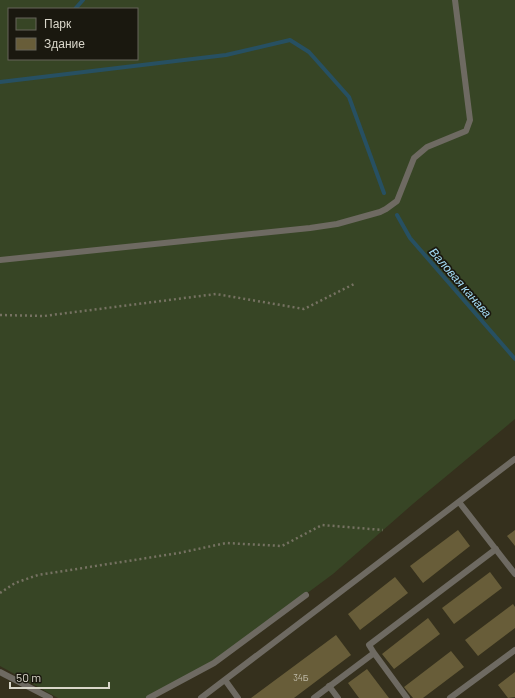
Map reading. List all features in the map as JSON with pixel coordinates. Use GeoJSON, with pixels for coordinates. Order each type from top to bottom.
{"type":"FeatureCollection","features":[{"type":"Feature","properties":{"kind":"lane"},"geometry":{"type":"LineString","coordinates":[[0,260],[310,228],[337,224],[380,212],[396,201],[414,158],[427,148],[466,131],[470,120],[455,0]]}},
{"type":"Feature","properties":{"kind":"lane"},"geometry":{"type":"LineString","coordinates":[[201,698],[515,460]]}},
{"type":"Feature","properties":{"kind":"lane"},"geometry":{"type":"LineString","coordinates":[[459,502],[515,574]]}},
{"type":"Feature","properties":{"kind":"lane"},"geometry":{"type":"LineString","coordinates":[[407,698],[368,645],[496,549]]}},
{"type":"Feature","properties":{"kind":"lane"},"geometry":{"type":"LineString","coordinates":[[149,698],[214,663],[306,595]]}},
{"type":"Feature","properties":{"kind":"lane"},"geometry":{"type":"LineString","coordinates":[[450,698],[515,650]]}},
{"type":"Feature","properties":{"kind":"lane"},"geometry":{"type":"LineString","coordinates":[[314,698],[374,653]]}},
{"type":"Feature","properties":{"kind":"lane"},"geometry":{"type":"LineString","coordinates":[[0,672],[50,698]]}},
{"type":"Feature","properties":{"kind":"lane"},"geometry":{"type":"LineString","coordinates":[[225,680],[238,698]]}},
{"type":"Feature","properties":{"kind":"lane"},"geometry":{"type":"LineString","coordinates":[[329,686],[338,698]]}},
{"type":"Feature","properties":{"kind":"path"},"geometry":{"type":"LineString","coordinates":[[0,315],[44,316],[216,294],[304,309],[356,283]]}},
{"type":"Feature","properties":{"kind":"path"},"geometry":{"type":"LineString","coordinates":[[0,593],[15,583],[38,575],[179,554],[226,543],[282,546],[322,525],[383,530]]}},
{"type":"Feature","properties":{"kind":"green space"},"geometry":{"type":"Polygon","coordinates":[[[0,0],[515,0],[515,419],[414,503],[333,574],[209,666],[146,698],[58,698],[0,666],[0,0]]]}},
{"type":"Feature","properties":{"kind":"building"},"geometry":{"type":"Polygon","coordinates":[[[458,530],[470,546],[423,583],[410,566],[458,530]]]}},
{"type":"Feature","properties":{"kind":"building"},"geometry":{"type":"Polygon","coordinates":[[[515,530],[515,546],[507,536],[515,530]]]}},
{"type":"Feature","properties":{"kind":"building"},"geometry":{"type":"Polygon","coordinates":[[[490,572],[502,588],[454,624],[442,608],[490,572]]]}},
{"type":"Feature","properties":{"kind":"building"},"geometry":{"type":"Polygon","coordinates":[[[395,577],[408,593],[360,630],[348,614],[395,577]]]}},
{"type":"Feature","properties":{"kind":"building"},"geometry":{"type":"Polygon","coordinates":[[[513,604],[515,607],[515,628],[478,656],[465,640],[513,604]]]}},
{"type":"Feature","properties":{"kind":"building"},"geometry":{"type":"Polygon","coordinates":[[[428,618],[440,634],[394,669],[382,654],[428,618]]]}},
{"type":"Feature","properties":{"kind":"building"},"geometry":{"type":"Polygon","coordinates":[[[336,635],[351,655],[294,698],[251,698],[336,635]]]}},
{"type":"Feature","properties":{"kind":"building"},"geometry":{"type":"Polygon","coordinates":[[[451,651],[464,667],[423,698],[413,698],[404,687],[451,651]]]}},
{"type":"Feature","properties":{"kind":"building"},"geometry":{"type":"Polygon","coordinates":[[[367,669],[389,698],[359,698],[348,683],[367,669]]]}},
{"type":"Feature","properties":{"kind":"building"},"geometry":{"type":"Polygon","coordinates":[[[515,672],[515,697],[508,698],[498,685],[515,672]]]}},
{"type":"Feature","properties":{"kind":"waterway"},"geometry":{"type":"LineString","coordinates":[[76,8],[83,0]]}},
{"type":"Feature","properties":{"kind":"waterway"},"geometry":{"type":"LineString","coordinates":[[0,82],[226,55],[290,40],[309,52],[349,97],[384,193]]}},
{"type":"Feature","properties":{"kind":"waterway","name":"Валовая канава"},"geometry":{"type":"LineString","coordinates":[[397,215],[410,238],[515,359]]}}]}
